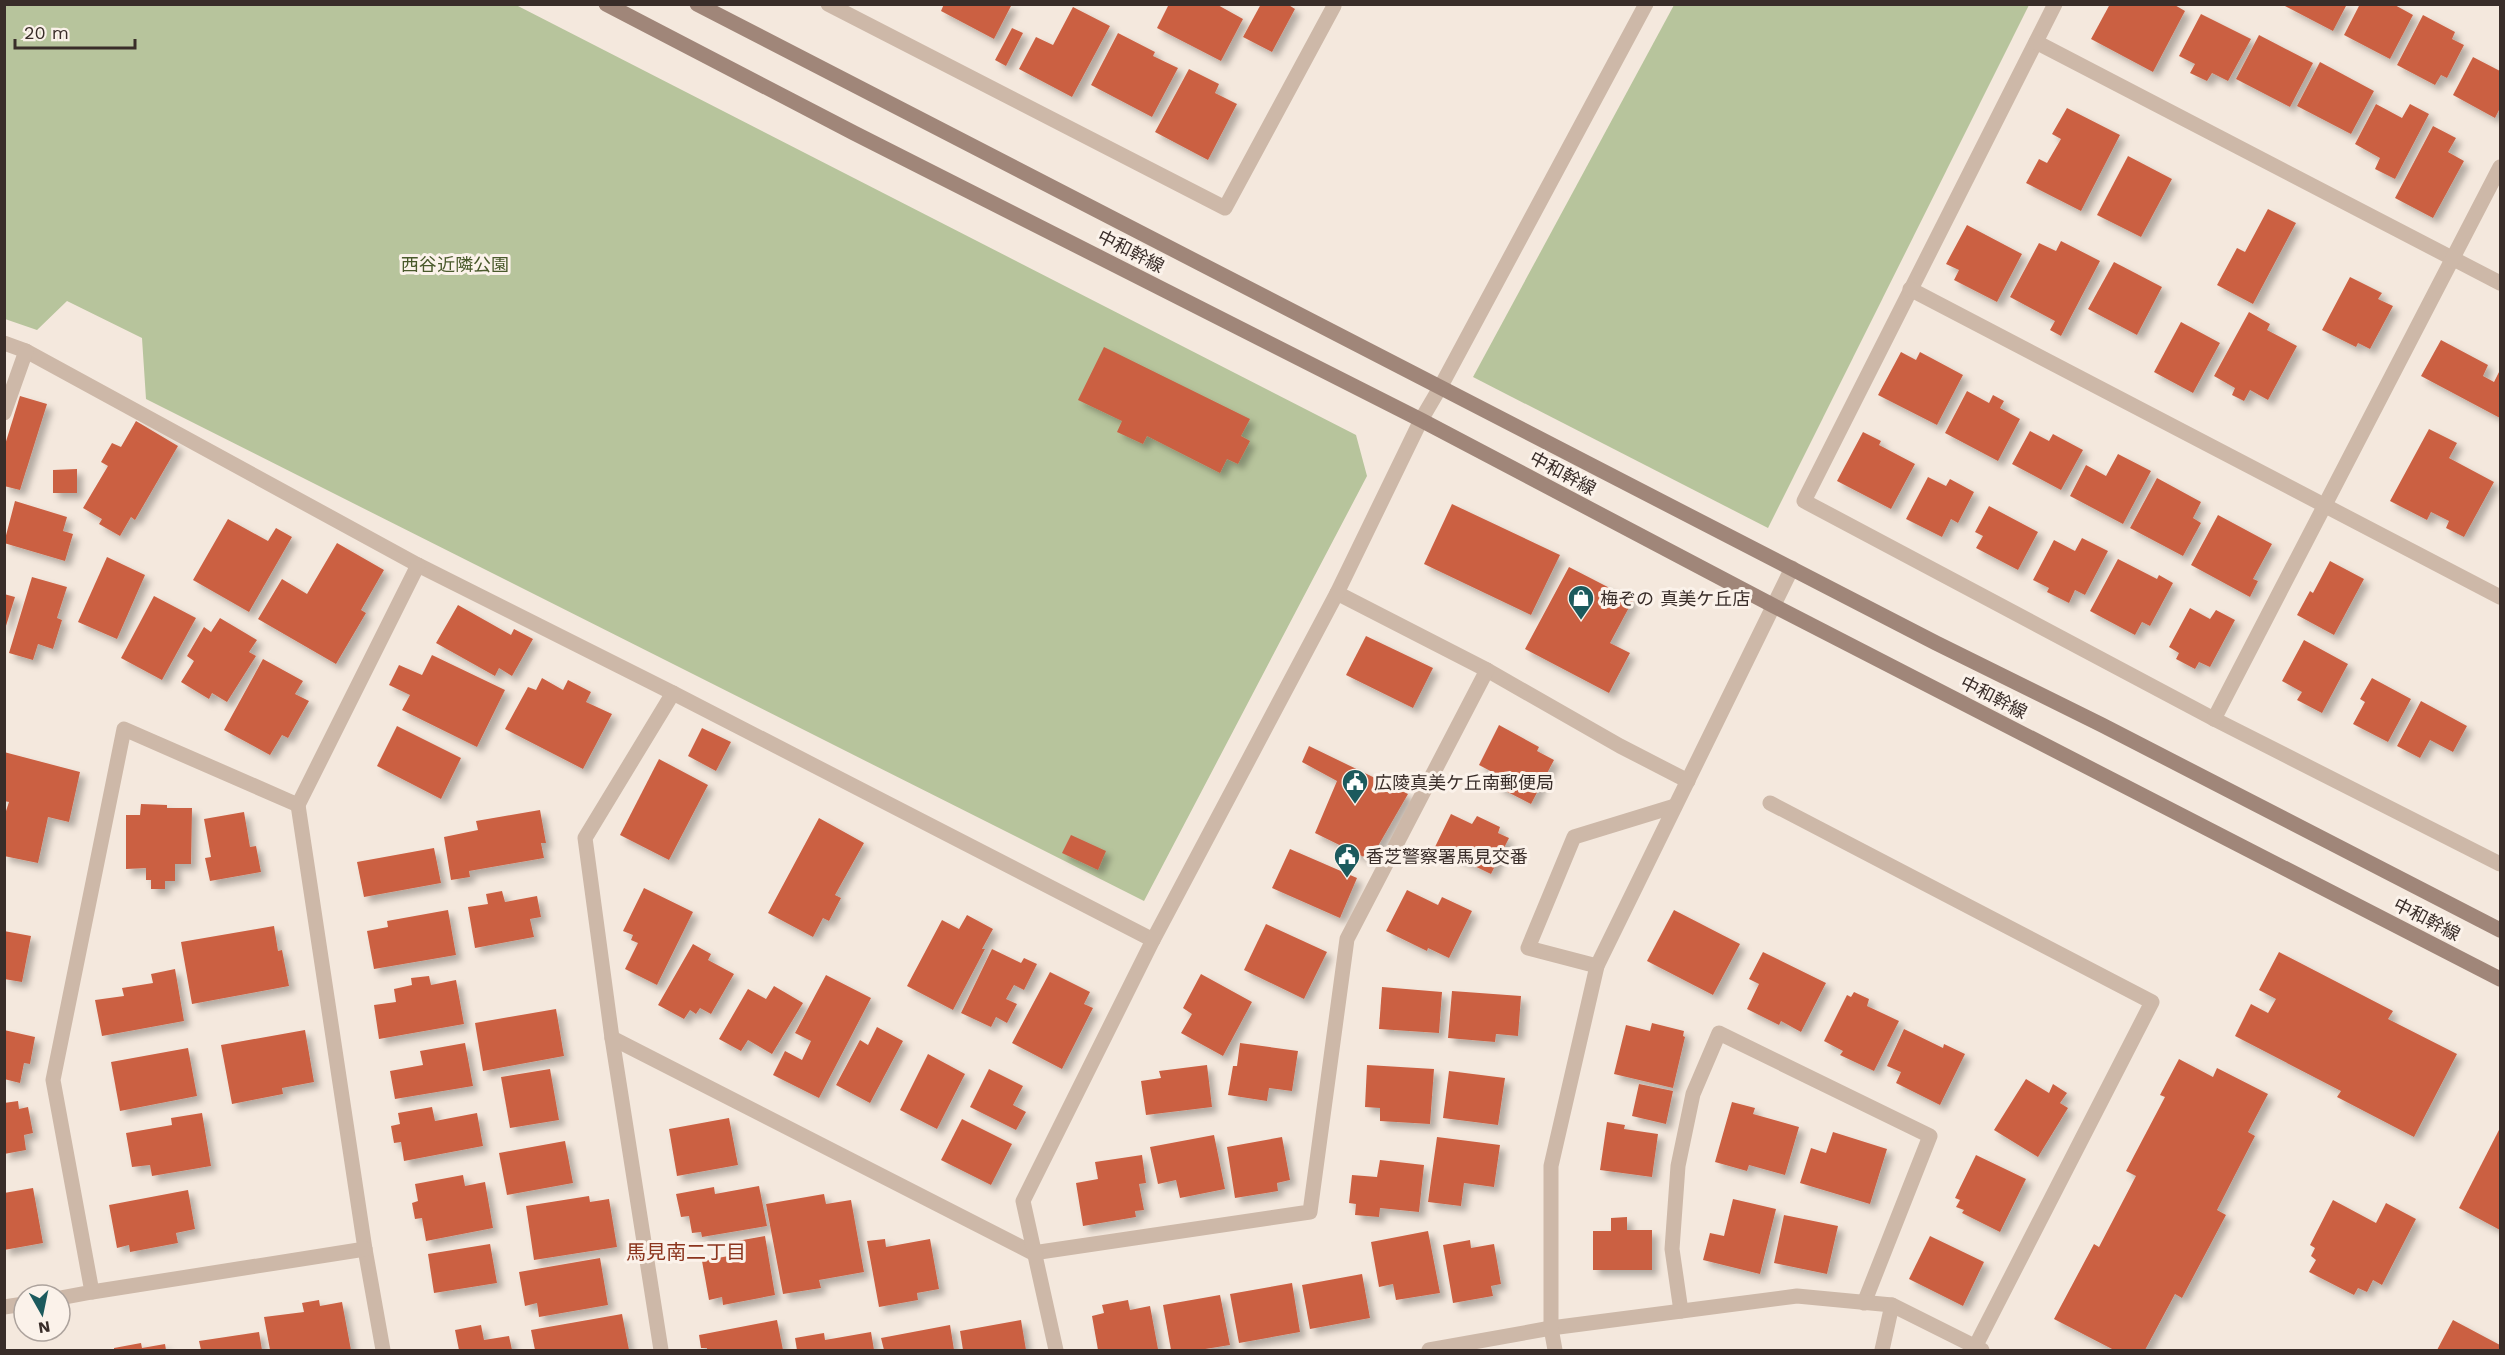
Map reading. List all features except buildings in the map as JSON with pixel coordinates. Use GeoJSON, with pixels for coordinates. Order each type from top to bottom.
{"type":"FeatureCollection","features":[{"type":"Feature","properties":{"kind":"main road","name":"中和幹線"},"geometry":{"type":"LineString","coordinates":[[606,4],[875,144],[1421,420],[1774,606],[2500,979]]}},
{"type":"Feature","properties":{"kind":"main road","name":"中和幹線"},"geometry":{"type":"LineString","coordinates":[[697,4],[2500,930]]}},
{"type":"Feature","properties":{"kind":"street"},"geometry":{"type":"LineString","coordinates":[[828,4],[1226,208],[1333,5]]}},
{"type":"Feature","properties":{"kind":"street"},"geometry":{"type":"LineString","coordinates":[[1056,1350],[1023,1201],[1153,940],[1337,594],[1421,420],[1442,386],[1646,4]]}},
{"type":"Feature","properties":{"kind":"street"},"geometry":{"type":"LineString","coordinates":[[2055,4],[1804,501],[2214,719],[2500,864]]}},
{"type":"Feature","properties":{"kind":"street"},"geometry":{"type":"LineString","coordinates":[[2036,42],[2500,283]]}},
{"type":"Feature","properties":{"kind":"street"},"geometry":{"type":"LineString","coordinates":[[2214,719],[2500,167]]}},
{"type":"Feature","properties":{"kind":"street"},"geometry":{"type":"LineString","coordinates":[[1910,289],[2500,597]]}},
{"type":"Feature","properties":{"kind":"street"},"geometry":{"type":"LineString","coordinates":[[4,343],[26,351],[418,565],[673,693],[1153,940]]}},
{"type":"Feature","properties":{"kind":"street"},"geometry":{"type":"LineString","coordinates":[[4,413],[26,351]]}},
{"type":"Feature","properties":{"kind":"street"},"geometry":{"type":"LineString","coordinates":[[383,1350],[365,1249],[298,805],[418,565]]}},
{"type":"Feature","properties":{"kind":"street"},"geometry":{"type":"LineString","coordinates":[[1555,1350],[1551,1328],[1551,1166],[1597,966],[1792,568]]}},
{"type":"Feature","properties":{"kind":"street"},"geometry":{"type":"LineString","coordinates":[[1337,594],[1487,670],[1620,746],[1688,781]]}},
{"type":"Feature","properties":{"kind":"street"},"geometry":{"type":"LineString","coordinates":[[612,1038],[1034,1253],[1310,1212],[1347,939],[1487,670]]}},
{"type":"Feature","properties":{"kind":"street"},"geometry":{"type":"LineString","coordinates":[[661,1350],[612,1038],[585,838],[673,693]]}},
{"type":"Feature","properties":{"kind":"street"},"geometry":{"type":"LineString","coordinates":[[92,1292],[53,1080],[124,729],[298,805]]}},
{"type":"Feature","properties":{"kind":"street"},"geometry":{"type":"LineString","coordinates":[[1429,1350],[1551,1328],[1797,1296],[1892,1305],[1978,1349],[2152,1002],[1770,803]]}},
{"type":"Feature","properties":{"kind":"street"},"geometry":{"type":"LineString","coordinates":[[1597,966],[1528,948],[1574,837],[1675,806]]}},
{"type":"Feature","properties":{"kind":"street"},"geometry":{"type":"LineString","coordinates":[[1681,1311],[1672,1249],[1678,1166],[1693,1094],[1719,1033],[1930,1136],[1864,1303]]}},
{"type":"Feature","properties":{"kind":"street"},"geometry":{"type":"LineString","coordinates":[[72,1296],[365,1249]]}},
{"type":"Feature","properties":{"kind":"street"},"geometry":{"type":"LineString","coordinates":[[1882,1350],[1892,1305]]}},
{"type":"Feature","properties":{"kind":"green space","name":"西谷近隣公園"},"geometry":{"type":"Polygon","coordinates":[[[5,5],[516,5],[1356,435],[1367,476],[1144,901],[146,399],[142,338],[67,301],[37,330],[5,319],[5,5]]]}},
{"type":"Feature","properties":{"kind":"green space"},"geometry":{"type":"Polygon","coordinates":[[[1674,5],[2029,5],[1768,528],[1473,377],[1674,5]]]}},
{"type":"Feature","properties":{"kind":"place","name":"梅ぞの 真美ケ丘店"},"geometry":{"type":"Point","coordinates":[1581,621]}},
{"type":"Feature","properties":{"kind":"place","name":"広陵真美ケ丘南郵便局"},"geometry":{"type":"Point","coordinates":[1355,805]}},
{"type":"Feature","properties":{"kind":"place","name":"香芝警察署馬見交番"},"geometry":{"type":"Point","coordinates":[1347,879]}},
{"type":"Feature","properties":{"kind":"district","name":"馬見南二丁目"},"geometry":{"type":"Point","coordinates":[686,1252]}}]}
